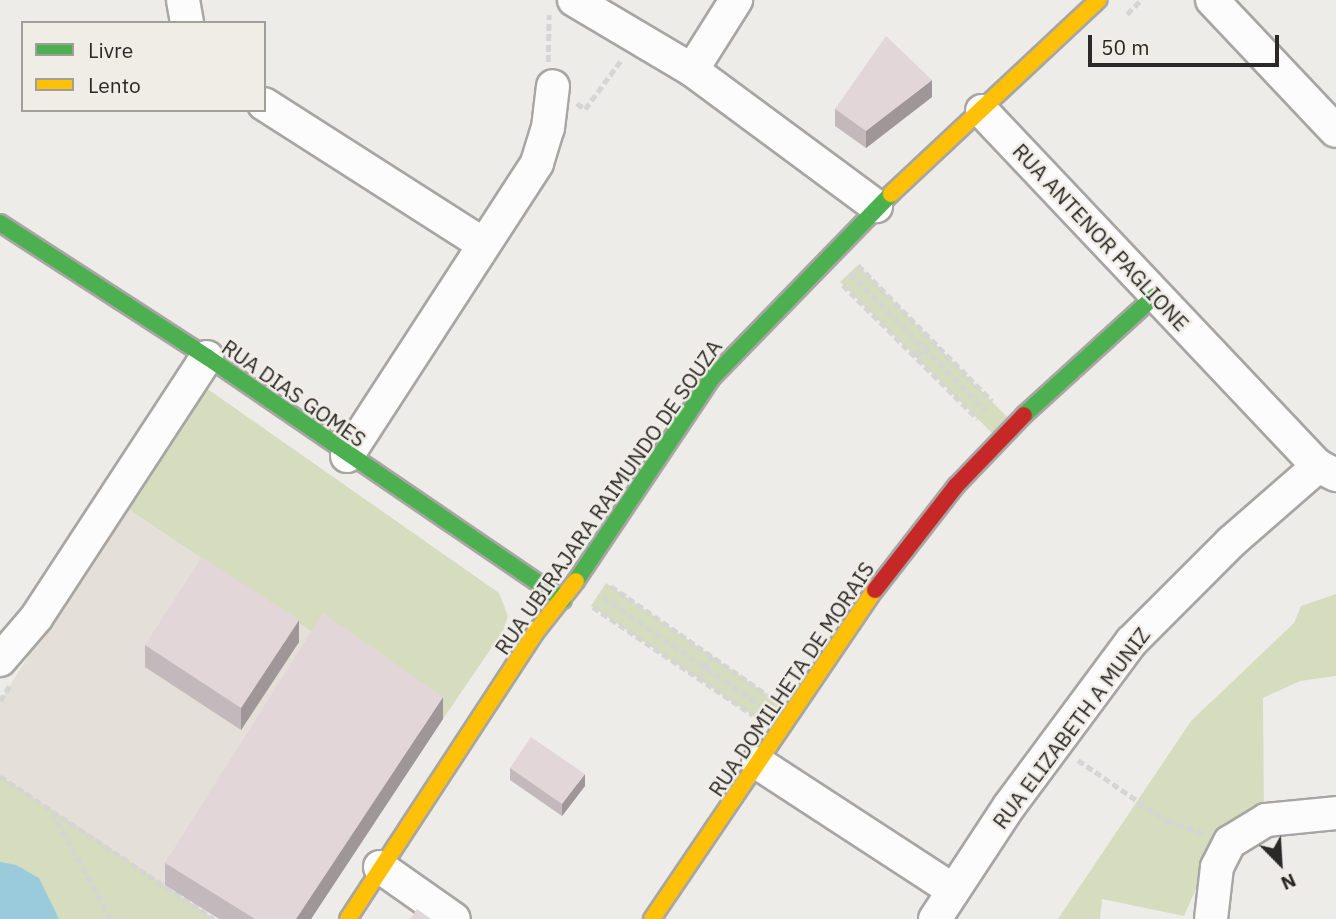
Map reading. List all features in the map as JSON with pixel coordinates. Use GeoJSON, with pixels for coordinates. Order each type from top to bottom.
{"type":"FeatureCollection","features":[{"type":"Feature","properties":{"kind":"street"},"geometry":{"type":"LineString","coordinates":[[183,0],[187,21]]}},
{"type":"Feature","properties":{"kind":"street"},"geometry":{"type":"LineString","coordinates":[[573,0],[691,70],[876,206]]}},
{"type":"Feature","properties":{"kind":"street"},"geometry":{"type":"LineString","coordinates":[[691,70],[736,0]]}},
{"type":"Feature","properties":{"kind":"street"},"geometry":{"type":"LineString","coordinates":[[982,111],[1098,0]]}},
{"type":"Feature","properties":{"kind":"street"},"geometry":{"type":"LineString","coordinates":[[1212,0],[1336,131]]}},
{"type":"Feature","properties":{"kind":"street"},"geometry":{"type":"LineString","coordinates":[[347,456],[537,163],[548,128],[553,86]]}},
{"type":"Feature","properties":{"kind":"street"},"geometry":{"type":"LineString","coordinates":[[266,105],[483,244]]}},
{"type":"Feature","properties":{"kind":"street","name":"RUA UBIRAJARA RAIMUNDO DE SOUZA"},"geometry":{"type":"LineString","coordinates":[[348,919],[380,867],[711,379],[876,206],[982,111]]}},
{"type":"Feature","properties":{"kind":"street","name":"RUA ANTENOR PAGLIONE"},"geometry":{"type":"LineString","coordinates":[[982,111],[1155,296],[1327,471]]}},
{"type":"Feature","properties":{"kind":"street","name":"RUA DIAS GOMES"},"geometry":{"type":"LineString","coordinates":[[4,235],[207,358],[347,456],[562,600]]}},
{"type":"Feature","properties":{"kind":"street","name":"RUA DOMILHETA DE MORAIS"},"geometry":{"type":"LineString","coordinates":[[652,919],[855,617],[956,485],[1007,432],[1155,296]]}},
{"type":"Feature","properties":{"kind":"street"},"geometry":{"type":"LineString","coordinates":[[0,660],[36,618],[207,358]]}},
{"type":"Feature","properties":{"kind":"street","name":"RUA ELIZABETH A MUNIZ"},"geometry":{"type":"LineString","coordinates":[[935,919],[1055,744],[1132,641],[1231,542],[1327,471]]}},
{"type":"Feature","properties":{"kind":"street"},"geometry":{"type":"LineString","coordinates":[[758,763],[953,890]]}},
{"type":"Feature","properties":{"kind":"street"},"geometry":{"type":"LineString","coordinates":[[1211,919],[1217,867],[1230,842],[1266,820],[1336,813]]}},
{"type":"Feature","properties":{"kind":"street"},"geometry":{"type":"LineString","coordinates":[[380,867],[454,919]]}},
{"type":"Feature","properties":{"kind":"path"},"geometry":{"type":"LineString","coordinates":[[551,0],[546,52],[553,86],[585,109],[637,38]]}},
{"type":"Feature","properties":{"kind":"path"},"geometry":{"type":"LineString","coordinates":[[858,265],[932,341],[1007,432]]}},
{"type":"Feature","properties":{"kind":"path"},"geometry":{"type":"LineString","coordinates":[[850,273],[1007,432]]}},
{"type":"Feature","properties":{"kind":"path"},"geometry":{"type":"LineString","coordinates":[[840,282],[915,356],[1007,432]]}},
{"type":"Feature","properties":{"kind":"path"},"geometry":{"type":"LineString","coordinates":[[915,356],[932,341]]}},
{"type":"Feature","properties":{"kind":"path"},"geometry":{"type":"LineString","coordinates":[[606,583],[712,657],[784,721]]}},
{"type":"Feature","properties":{"kind":"path"},"geometry":{"type":"LineString","coordinates":[[599,594],[784,721]]}},
{"type":"Feature","properties":{"kind":"path"},"geometry":{"type":"LineString","coordinates":[[591,606],[698,678],[784,721]]}},
{"type":"Feature","properties":{"kind":"path"},"geometry":{"type":"LineString","coordinates":[[698,678],[712,657]]}},
{"type":"Feature","properties":{"kind":"path"},"geometry":{"type":"LineString","coordinates":[[1055,744],[1167,821],[1230,842]]}},
{"type":"Feature","properties":{"kind":"path"},"geometry":{"type":"LineString","coordinates":[[0,776],[214,919]]}},
{"type":"Feature","properties":{"kind":"path"},"geometry":{"type":"LineString","coordinates":[[51,809],[111,919]]}},
{"type":"Feature","properties":{"kind":"shaded area"},"geometry":{"type":"Polygon","coordinates":[[[124,506],[323,635],[165,885],[0,776],[0,701],[124,506]]]}},
{"type":"Feature","properties":{"kind":"green space"},"geometry":{"type":"Polygon","coordinates":[[[858,265],[1014,424],[999,440],[840,282],[858,265]]]}},
{"type":"Feature","properties":{"kind":"green space"},"geometry":{"type":"Polygon","coordinates":[[[209,390],[499,593],[508,616],[503,631],[443,719],[124,506],[200,392],[209,390]]]}},
{"type":"Feature","properties":{"kind":"green space"},"geometry":{"type":"Polygon","coordinates":[[[606,583],[791,711],[777,732],[591,606],[606,583]]]}},
{"type":"Feature","properties":{"kind":"green space"},"geometry":{"type":"Polygon","coordinates":[[[1336,594],[1336,676],[1300,681],[1263,698],[1264,814],[1210,857],[1184,916],[1102,899],[1100,919],[1058,919],[1191,721],[1294,623],[1301,606],[1336,594]]]}},
{"type":"Feature","properties":{"kind":"green space"},"geometry":{"type":"Polygon","coordinates":[[[0,776],[86,832],[215,919],[0,919],[0,776]]]}},
{"type":"Feature","properties":{"kind":"water"},"geometry":{"type":"Polygon","coordinates":[[[0,862],[16,865],[39,878],[59,919],[0,919],[0,862]]]}},
{"type":"Feature","properties":{"kind":"building"},"geometry":{"type":"Polygon","coordinates":[[[886,36],[932,80],[866,131],[835,109],[886,36]]]}},
{"type":"Feature","properties":{"kind":"building"},"geometry":{"type":"Polygon","coordinates":[[[202,557],[299,620],[241,708],[145,645],[202,557]]]}},
{"type":"Feature","properties":{"kind":"building"},"geometry":{"type":"Polygon","coordinates":[[[323,613],[443,697],[296,919],[255,919],[165,863],[323,613]]]}},
{"type":"Feature","properties":{"kind":"building"},"geometry":{"type":"Polygon","coordinates":[[[531,737],[585,774],[562,804],[510,768],[531,737]]]}},
{"type":"Feature","properties":{"kind":"building"},"geometry":{"type":"Polygon","coordinates":[[[417,909],[431,919],[410,919],[417,909]]]}},
{"type":"Feature","properties":{"kind":"traffic: fast"},"geometry":{"type":"LineString","coordinates":[[576,581],[711,379],[891,194]]}},
{"type":"Feature","properties":{"kind":"traffic: fast"},"geometry":{"type":"LineString","coordinates":[[0,223],[207,357],[563,600]]}},
{"type":"Feature","properties":{"kind":"traffic: fast"},"geometry":{"type":"LineString","coordinates":[[1024,415],[1155,296]]}},
{"type":"Feature","properties":{"kind":"traffic: slow"},"geometry":{"type":"LineString","coordinates":[[891,194],[1098,0]]}},
{"type":"Feature","properties":{"kind":"traffic: slow"},"geometry":{"type":"LineString","coordinates":[[348,919],[535,633],[576,581]]}},
{"type":"Feature","properties":{"kind":"traffic: slow"},"geometry":{"type":"LineString","coordinates":[[652,919],[875,590]]}},
{"type":"Feature","properties":{"kind":"traffic: jam"},"geometry":{"type":"LineString","coordinates":[[875,590],[956,486],[1024,415]]}}]}
